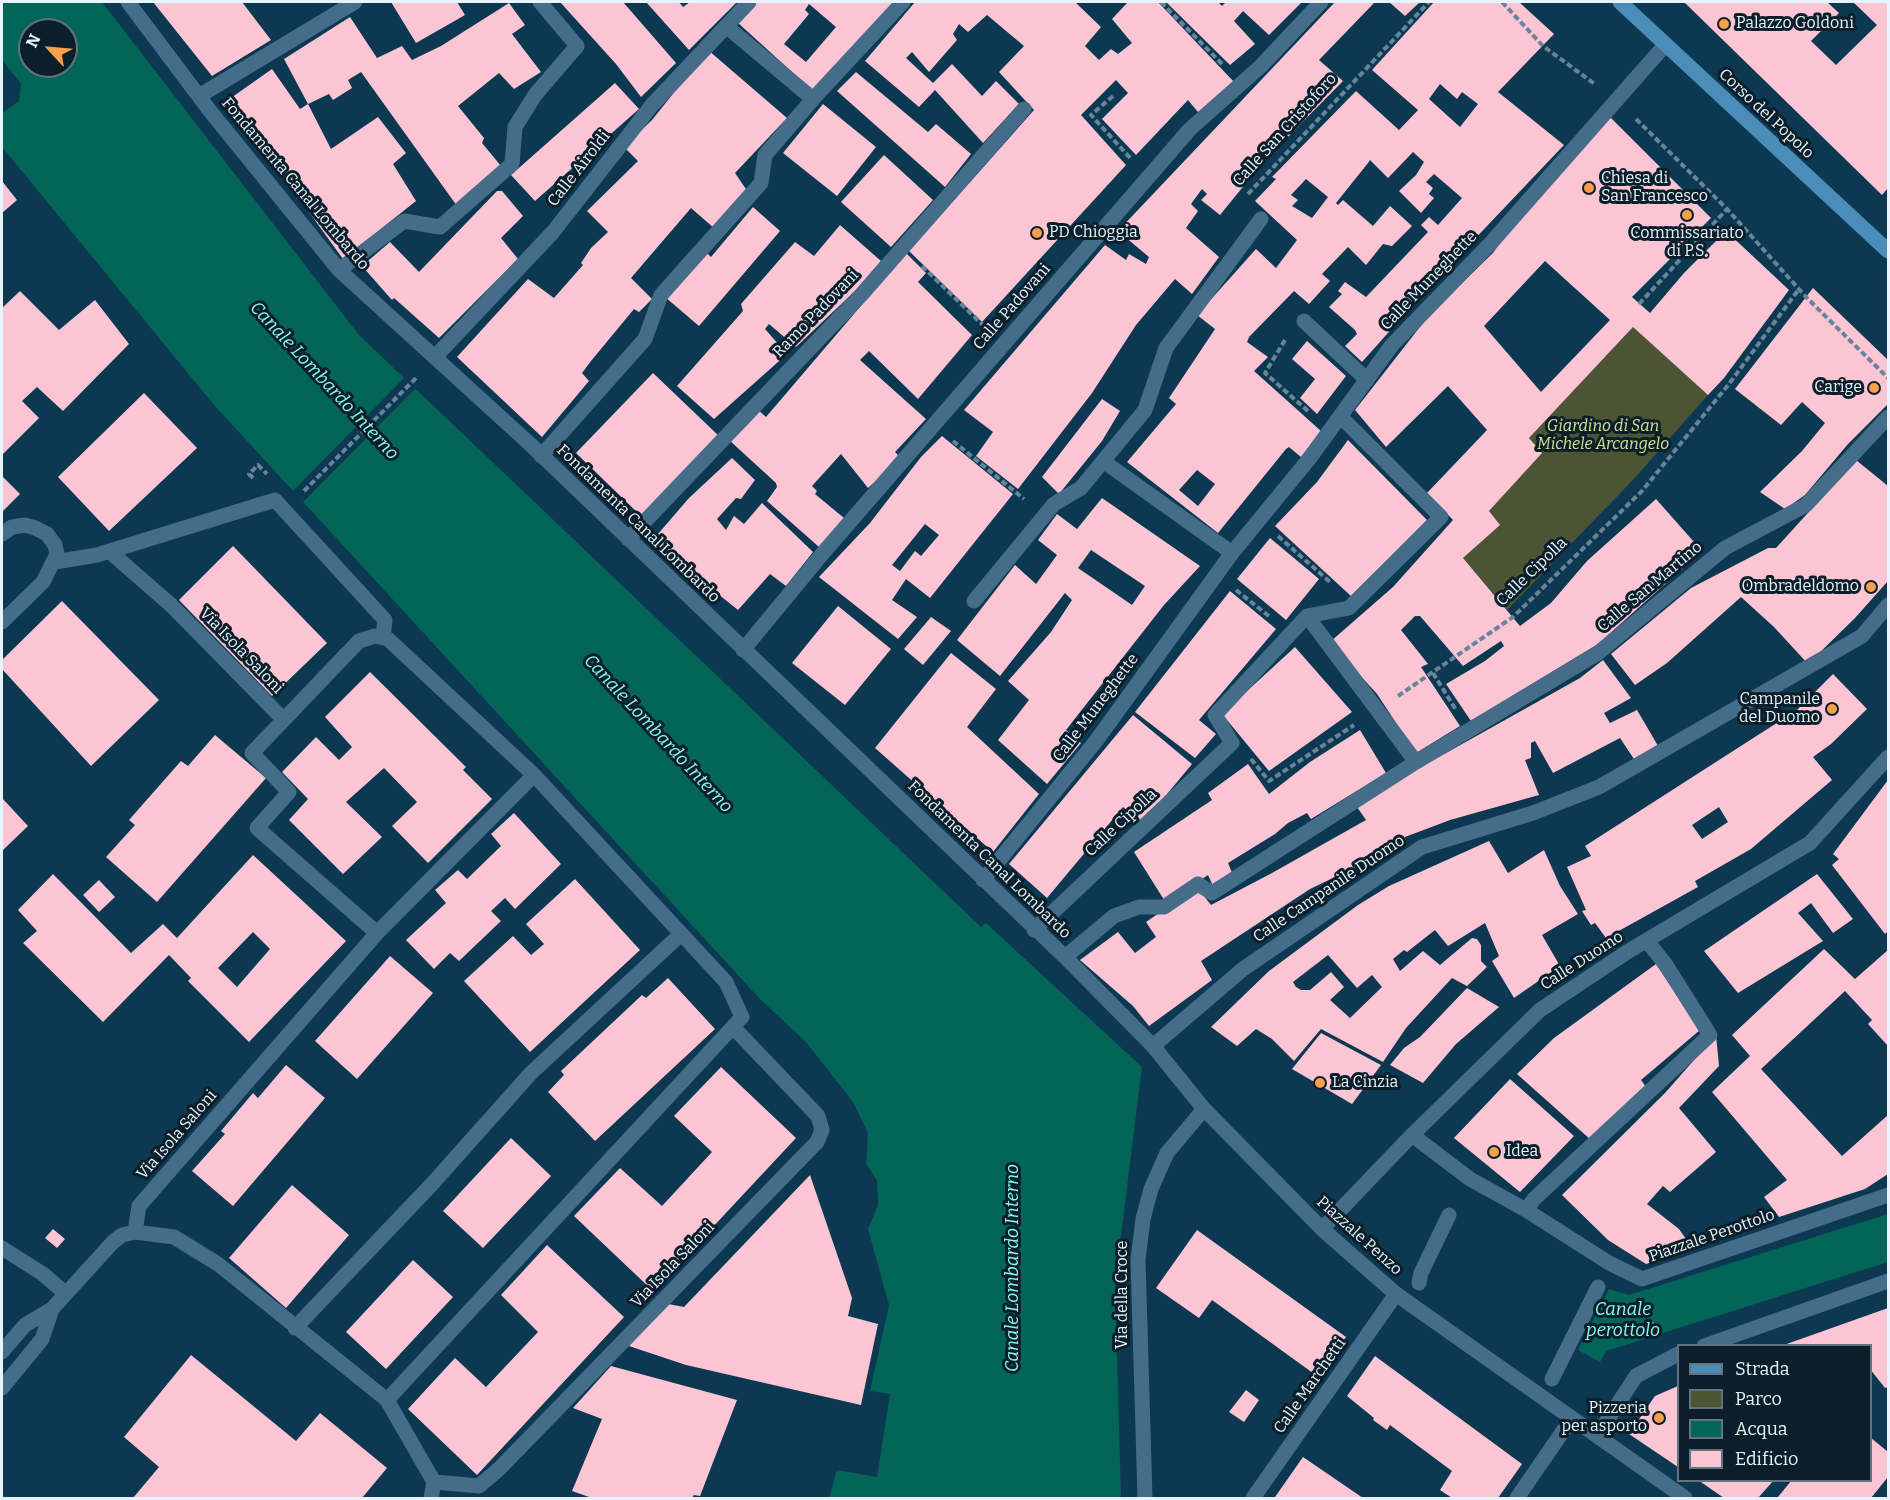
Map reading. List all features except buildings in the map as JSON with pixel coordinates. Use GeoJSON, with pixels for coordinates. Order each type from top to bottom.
{"type":"FeatureCollection","features":[{"type":"Feature","properties":{"kind":"street","name":"Fondamenta Canal Lombardo"},"geometry":{"type":"LineString","coordinates":[[128,2],[199,96],[339,270],[542,456],[1034,930],[1065,957],[1153,1047]]}},
{"type":"Feature","properties":{"kind":"street"},"geometry":{"type":"LineString","coordinates":[[199,96],[355,2]]}},
{"type":"Feature","properties":{"kind":"street"},"geometry":{"type":"LineString","coordinates":[[339,270],[404,221],[440,227],[512,164],[515,127],[535,95],[577,46],[540,2]]}},
{"type":"Feature","properties":{"kind":"street","name":"Calle Airoldi"},"geometry":{"type":"LineString","coordinates":[[435,357],[553,232],[652,105],[749,2]]}},
{"type":"Feature","properties":{"kind":"street"},"geometry":{"type":"LineString","coordinates":[[542,456],[645,339],[661,295],[761,183],[765,155],[813,99],[903,2]]}},
{"type":"Feature","properties":{"kind":"street","name":"Calle Padovani"},"geometry":{"type":"LineString","coordinates":[[743,650],[1003,344],[1190,129],[1241,84],[1322,2]]}},
{"type":"Feature","properties":{"kind":"street","name":"Corso del Popolo"},"geometry":{"type":"LineString","coordinates":[[1620,2],[1888,249]]}},
{"type":"Feature","properties":{"kind":"street"},"geometry":{"type":"LineString","coordinates":[[726,26],[813,99]]}},
{"type":"Feature","properties":{"kind":"street","name":"Calle Muneghette"},"geometry":{"type":"LineString","coordinates":[[982,880],[1096,741],[1232,553],[1330,431],[1392,345],[1490,244],[1665,45]]}},
{"type":"Feature","properties":{"kind":"street","name":"Ramo Padovani"},"geometry":{"type":"LineString","coordinates":[[628,539],[862,294],[1024,109]]}},
{"type":"Feature","properties":{"kind":"street"},"geometry":{"type":"LineString","coordinates":[[974,601],[1044,515],[1054,504],[1081,489],[1145,410],[1166,348],[1261,219]]}},
{"type":"Feature","properties":{"kind":"street"},"geometry":{"type":"LineString","coordinates":[[1304,321],[1367,380]]}},
{"type":"Feature","properties":{"kind":"street"},"geometry":{"type":"LineString","coordinates":[[1232,743],[1215,716],[1291,633],[1307,616],[1349,608],[1441,517],[1340,416]]}},
{"type":"Feature","properties":{"kind":"street","name":"Calle San Martino"},"geometry":{"type":"LineString","coordinates":[[1065,957],[1114,916],[1139,907],[1164,907],[1198,884],[1212,893],[1416,762],[1598,653],[1725,548],[1806,505],[1888,417]]}},
{"type":"Feature","properties":{"kind":"street"},"geometry":{"type":"LineString","coordinates":[[1103,461],[1232,553]]}},
{"type":"Feature","properties":{"kind":"street"},"geometry":{"type":"LineString","coordinates":[[55,562],[109,551],[274,500],[385,620],[383,637],[534,775],[726,982],[742,1017],[387,1400]]}},
{"type":"Feature","properties":{"kind":"street"},"geometry":{"type":"LineString","coordinates":[[2,534],[12,527],[25,525],[47,534],[55,544],[55,562],[43,582],[2,622]]}},
{"type":"Feature","properties":{"kind":"street","name":"Via Isola Saloni"},"geometry":{"type":"LineString","coordinates":[[109,551],[171,605],[283,719],[359,641],[375,636],[383,637]]}},
{"type":"Feature","properties":{"kind":"street","name":"Calle Campanile Duomo"},"geometry":{"type":"LineString","coordinates":[[1153,1047],[1244,969],[1422,848],[1533,813],[1599,787],[1862,636],[1888,605]]}},
{"type":"Feature","properties":{"kind":"street"},"geometry":{"type":"LineString","coordinates":[[1307,616],[1416,762]]}},
{"type":"Feature","properties":{"kind":"street"},"geometry":{"type":"LineString","coordinates":[[283,719],[252,753],[289,792],[257,828],[377,933]]}},
{"type":"Feature","properties":{"kind":"street","name":"Calle Cipolla"},"geometry":{"type":"LineString","coordinates":[[1034,930],[1232,743]]}},
{"type":"Feature","properties":{"kind":"street","name":"Calle Duomo"},"geometry":{"type":"LineString","coordinates":[[1322,1229],[1412,1136],[1540,1010],[1647,941],[1810,843],[1888,757]]}},
{"type":"Feature","properties":{"kind":"street","name":"Via Isola Saloni"},"geometry":{"type":"LineString","coordinates":[[135,1232],[139,1206],[377,933],[534,775]]}},
{"type":"Feature","properties":{"kind":"street"},"geometry":{"type":"LineString","coordinates":[[295,1328],[432,1184],[531,1073],[681,934]]}},
{"type":"Feature","properties":{"kind":"street"},"geometry":{"type":"LineString","coordinates":[[1526,1210],[1534,1199],[1710,1035],[1666,965],[1647,941]]}},
{"type":"Feature","properties":{"kind":"street","name":"Via Isola Saloni"},"geometry":{"type":"LineString","coordinates":[[434,1482],[479,1486],[817,1142],[822,1130],[818,1116],[733,1027]]}},
{"type":"Feature","properties":{"kind":"street","name":"Piazzale Penzo"},"geometry":{"type":"LineString","coordinates":[[1153,1047],[1204,1108],[1322,1229],[1396,1294],[1685,1498]]}},
{"type":"Feature","properties":{"kind":"street","name":"Via della Croce"},"geometry":{"type":"LineString","coordinates":[[1145,1498],[1138,1260],[1143,1219],[1150,1189],[1167,1153],[1204,1108]]}},
{"type":"Feature","properties":{"kind":"street","name":"Piazzale Perottolo"},"geometry":{"type":"LineString","coordinates":[[1412,1136],[1470,1179],[1526,1210],[1609,1263],[1642,1279],[1888,1195]]}},
{"type":"Feature","properties":{"kind":"street"},"geometry":{"type":"LineString","coordinates":[[1420,1278],[1449,1215]]}},
{"type":"Feature","properties":{"kind":"street"},"geometry":{"type":"LineString","coordinates":[[2,1352],[25,1325],[52,1309],[122,1235],[135,1232],[174,1237],[197,1249],[387,1400],[434,1482],[431,1498]]}},
{"type":"Feature","properties":{"kind":"street"},"geometry":{"type":"LineString","coordinates":[[2,1248],[43,1274],[65,1293]]}},
{"type":"Feature","properties":{"kind":"street"},"geometry":{"type":"LineString","coordinates":[[1710,1344],[1888,1281]]}},
{"type":"Feature","properties":{"kind":"street"},"geometry":{"type":"LineString","coordinates":[[1552,1379],[1566,1346],[1598,1287]]}},
{"type":"Feature","properties":{"kind":"street","name":"Calle Marchetti"},"geometry":{"type":"LineString","coordinates":[[1253,1498],[1396,1294]]}},
{"type":"Feature","properties":{"kind":"street"},"geometry":{"type":"LineString","coordinates":[[2,1388],[42,1339],[52,1309]]}},
{"type":"Feature","properties":{"kind":"street"},"geometry":{"type":"LineString","coordinates":[[1597,1436],[1636,1376],[1677,1355]]}},
{"type":"Feature","properties":{"kind":"street"},"geometry":{"type":"LineString","coordinates":[[1517,1498],[1572,1418]]}},
{"type":"Feature","properties":{"kind":"path"},"geometry":{"type":"LineString","coordinates":[[1161,2],[1241,84]]}},
{"type":"Feature","properties":{"kind":"path","name":"Calle San Cristoforo"},"geometry":{"type":"LineString","coordinates":[[1261,219],[1243,199],[1429,2]]}},
{"type":"Feature","properties":{"kind":"path"},"geometry":{"type":"LineString","coordinates":[[1502,2],[1543,46],[1617,100],[1727,209],[1799,289],[1888,378]]}},
{"type":"Feature","properties":{"kind":"path"},"geometry":{"type":"LineString","coordinates":[[1113,96],[1091,115],[1148,177]]}},
{"type":"Feature","properties":{"kind":"path"},"geometry":{"type":"LineString","coordinates":[[1639,304],[1727,209]]}},
{"type":"Feature","properties":{"kind":"path"},"geometry":{"type":"LineString","coordinates":[[902,247],[1003,344]]}},
{"type":"Feature","properties":{"kind":"path","name":"Calle Cipolla"},"geometry":{"type":"LineString","coordinates":[[1232,743],[1246,752],[1269,781],[1513,617],[1642,491],[1729,384],[1799,289]]}},
{"type":"Feature","properties":{"kind":"path"},"geometry":{"type":"LineString","coordinates":[[1304,321],[1280,346],[1265,373],[1330,431]]}},
{"type":"Feature","properties":{"kind":"path"},"geometry":{"type":"LineString","coordinates":[[297,497],[411,383]]}},
{"type":"Feature","properties":{"kind":"path"},"geometry":{"type":"LineString","coordinates":[[934,425],[1044,515]]}},
{"type":"Feature","properties":{"kind":"path"},"geometry":{"type":"LineString","coordinates":[[1260,519],[1337,589],[1349,608]]}},
{"type":"Feature","properties":{"kind":"path"},"geometry":{"type":"LineString","coordinates":[[1217,574],[1291,633]]}},
{"type":"Feature","properties":{"kind":"path"},"geometry":{"type":"LineString","coordinates":[[1432,672],[1468,731]]}},
{"type":"Feature","properties":{"kind":"green space","name":"Giardino di San Michele Arcangelo"},"geometry":{"type":"Polygon","coordinates":[[[1633,327],[1708,395],[1632,481],[1507,610],[1463,558],[1499,525],[1489,511],[1541,453],[1529,438],[1633,327]]]}},
{"type":"Feature","properties":{"kind":"water","name":"Canale Lombardo Interno"},"geometry":{"type":"Polygon","coordinates":[[[2,2],[102,2],[359,335],[981,927],[986,923],[1142,1067],[1115,1284],[1121,1498],[829,1498],[837,1470],[877,1477],[890,1394],[870,1391],[889,1305],[868,1229],[878,1205],[877,1181],[866,1163],[868,1133],[853,1102],[806,1042],[759,998],[214,405],[2,147],[2,113],[19,101],[21,84],[2,60],[2,2]]]}},
{"type":"Feature","properties":{"kind":"water","name":"Canale perottolo"},"geometry":{"type":"Polygon","coordinates":[[[1888,1214],[1888,1262],[1606,1351],[1600,1362],[1578,1350],[1609,1289],[1629,1295],[1888,1214]]]}},
{"type":"Feature","properties":{"kind":"pier"},"geometry":{"type":"Polygon","coordinates":[[[405,377],[416,388],[303,502],[292,492],[405,377]]]}},
{"type":"Feature","properties":{"kind":"place","name":"Palazzo Goldoni"},"geometry":{"type":"Point","coordinates":[1724,24]}},
{"type":"Feature","properties":{"kind":"place","name":"Chiesa di San Francesco"},"geometry":{"type":"Point","coordinates":[1589,188]}},
{"type":"Feature","properties":{"kind":"place","name":"Commissariato di P.S."},"geometry":{"type":"Point","coordinates":[1687,215]}},
{"type":"Feature","properties":{"kind":"place","name":"PD Chioggia"},"geometry":{"type":"Point","coordinates":[1037,233]}},
{"type":"Feature","properties":{"kind":"place","name":"Carige"},"geometry":{"type":"Point","coordinates":[1874,388]}},
{"type":"Feature","properties":{"kind":"place","name":"Ombradeldomo"},"geometry":{"type":"Point","coordinates":[1871,587]}},
{"type":"Feature","properties":{"kind":"place","name":"Campanile del Duomo"},"geometry":{"type":"Point","coordinates":[1832,709]}},
{"type":"Feature","properties":{"kind":"place","name":"La Cinzia"},"geometry":{"type":"Point","coordinates":[1320,1083]}},
{"type":"Feature","properties":{"kind":"place","name":"Idea"},"geometry":{"type":"Point","coordinates":[1494,1152]}},
{"type":"Feature","properties":{"kind":"place","name":"Pizzeria per asporto"},"geometry":{"type":"Point","coordinates":[1659,1418]}}]}
